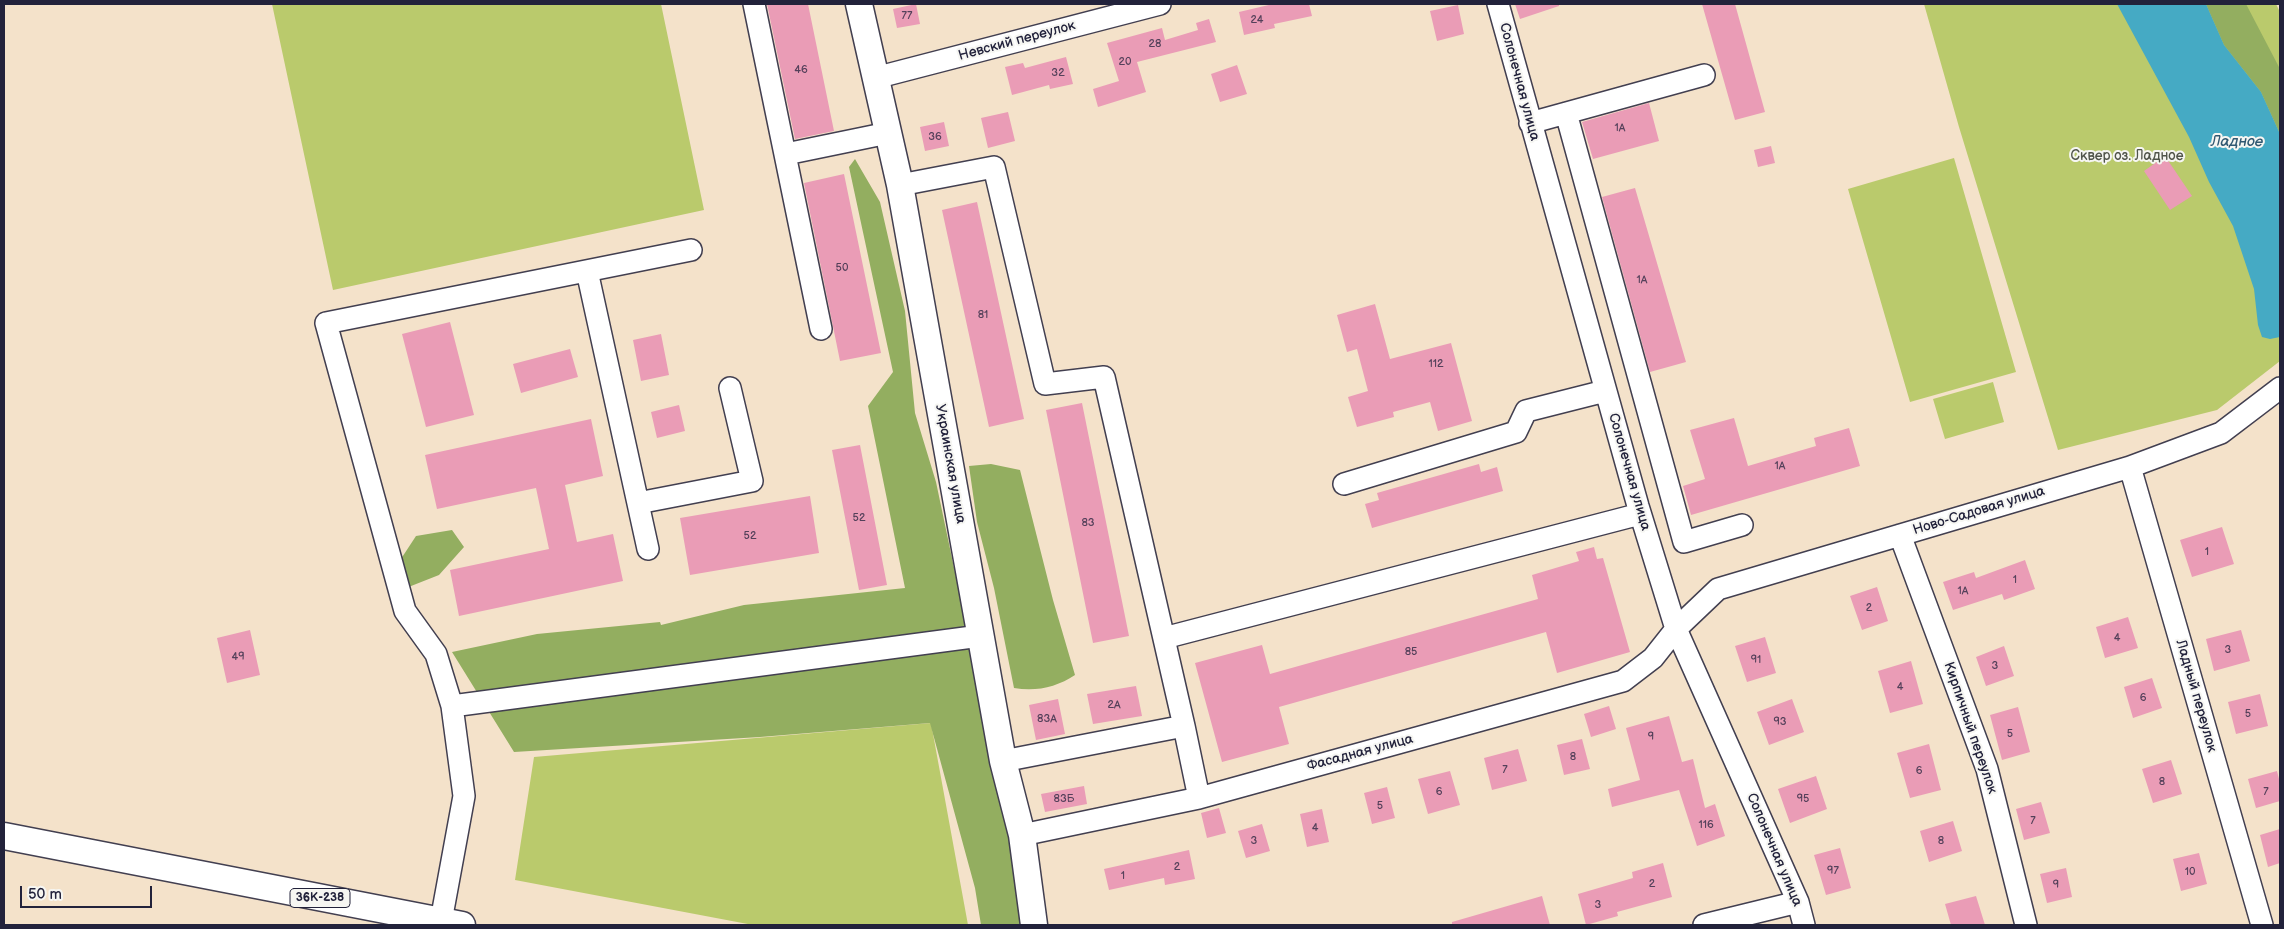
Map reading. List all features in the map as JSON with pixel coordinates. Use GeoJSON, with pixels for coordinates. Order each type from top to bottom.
{"type":"FeatureCollection","features":[{"type":"Feature","properties":{"kind":"main road","name":"Украинская улица"},"geometry":{"type":"LineString","coordinates":[[859,4],[874,78],[900,185],[1003,761],[1022,835],[1034,925]]}},
{"type":"Feature","properties":{"kind":"main road","name":"36К-238"},"geometry":{"type":"LineString","coordinates":[[4,836],[199,876],[451,923]]}},
{"type":"Feature","properties":{"kind":"street"},"geometry":{"type":"LineString","coordinates":[[754,4],[821,329]]}},
{"type":"Feature","properties":{"kind":"street","name":"Невский переулок"},"geometry":{"type":"LineString","coordinates":[[874,78],[1127,8],[1160,4]]}},
{"type":"Feature","properties":{"kind":"street","name":"Солонечная улица"},"geometry":{"type":"LineString","coordinates":[[1498,4],[1640,514],[1676,629],[1798,902],[1804,925]]}},
{"type":"Feature","properties":{"kind":"street"},"geometry":{"type":"LineString","coordinates":[[1530,123],[1704,75]]}},
{"type":"Feature","properties":{"kind":"street"},"geometry":{"type":"LineString","coordinates":[[1566,114],[1684,542],[1742,525]]}},
{"type":"Feature","properties":{"kind":"street"},"geometry":{"type":"LineString","coordinates":[[786,154],[888,133]]}},
{"type":"Feature","properties":{"kind":"street"},"geometry":{"type":"LineString","coordinates":[[900,185],[994,166],[1045,384],[1104,377],[1200,798]]}},
{"type":"Feature","properties":{"kind":"street"},"geometry":{"type":"LineString","coordinates":[[451,923],[464,796],[452,706],[436,654],[405,611],[326,323],[691,250]]}},
{"type":"Feature","properties":{"kind":"street"},"geometry":{"type":"LineString","coordinates":[[587,271],[648,549]]}},
{"type":"Feature","properties":{"kind":"street"},"geometry":{"type":"LineString","coordinates":[[638,503],[752,481],[730,388]]}},
{"type":"Feature","properties":{"kind":"street","name":"Ново-Садовая улица"},"geometry":{"type":"LineString","coordinates":[[1676,629],[1718,589],[2130,466],[2221,432],[2280,388]]}},
{"type":"Feature","properties":{"kind":"street"},"geometry":{"type":"LineString","coordinates":[[1344,484],[1516,432],[1526,411],[1605,390]]}},
{"type":"Feature","properties":{"kind":"street","name":"Ладный переулок"},"geometry":{"type":"LineString","coordinates":[[2130,466],[2262,925]]}},
{"type":"Feature","properties":{"kind":"street"},"geometry":{"type":"LineString","coordinates":[[1164,638],[1640,514]]}},
{"type":"Feature","properties":{"kind":"street","name":"Кирпичный переулок"},"geometry":{"type":"LineString","coordinates":[[1900,535],[1987,769],[2026,925]]}},
{"type":"Feature","properties":{"kind":"street","name":"Фасадная улица"},"geometry":{"type":"LineString","coordinates":[[1022,835],[1200,798],[1622,681],[1653,658],[1676,629]]}},
{"type":"Feature","properties":{"kind":"street"},"geometry":{"type":"LineString","coordinates":[[452,706],[980,636]]}},
{"type":"Feature","properties":{"kind":"street"},"geometry":{"type":"LineString","coordinates":[[1003,761],[1184,726]]}},
{"type":"Feature","properties":{"kind":"street"},"geometry":{"type":"LineString","coordinates":[[1704,925],[1798,902]]}},
{"type":"Feature","properties":{"kind":"green space"},"geometry":{"type":"Polygon","coordinates":[[[272,4],[661,4],[704,210],[333,290],[272,4]]]}},
{"type":"Feature","properties":{"kind":"green space","name":"Сквер оз. Ладное"},"geometry":{"type":"Polygon","coordinates":[[[1924,4],[2276,4],[2280,12],[2280,361],[2217,410],[2058,450],[1959,127],[1924,4]]]}},
{"type":"Feature","properties":{"kind":"green space"},"geometry":{"type":"Polygon","coordinates":[[[2206,4],[2246,4],[2280,69],[2280,134],[2261,92],[2224,45],[2206,4]]]}},
{"type":"Feature","properties":{"kind":"green space"},"geometry":{"type":"Polygon","coordinates":[[[1954,158],[2016,372],[1910,402],[1848,189],[1954,158]]]}},
{"type":"Feature","properties":{"kind":"green space"},"geometry":{"type":"Polygon","coordinates":[[[855,159],[880,202],[905,311],[915,413],[936,482],[1029,925],[981,925],[975,888],[930,723],[760,737],[514,752],[452,652],[537,634],[660,622],[661,625],[744,605],[905,588],[868,406],[893,372],[849,167],[855,159]]]}},
{"type":"Feature","properties":{"kind":"green space"},"geometry":{"type":"Polygon","coordinates":[[[1993,382],[2004,422],[1945,439],[1933,399],[1993,382]]]}},
{"type":"Feature","properties":{"kind":"green space"},"geometry":{"type":"Polygon","coordinates":[[[991,464],[1020,470],[1053,600],[1075,675],[1061,683],[1046,688],[1014,688],[994,588],[977,522],[969,466],[991,464]]]}},
{"type":"Feature","properties":{"kind":"green space"},"geometry":{"type":"Polygon","coordinates":[[[452,530],[464,547],[439,575],[406,588],[395,568],[416,536],[452,530]]]}},
{"type":"Feature","properties":{"kind":"green space"},"geometry":{"type":"Polygon","coordinates":[[[931,723],[968,925],[753,925],[515,880],[534,757],[931,723]]]}},
{"type":"Feature","properties":{"kind":"water","name":"Ладное"},"geometry":{"type":"Polygon","coordinates":[[[2117,4],[2206,4],[2224,45],[2261,92],[2280,134],[2280,337],[2270,339],[2262,337],[2258,325],[2254,289],[2233,226],[2209,182],[2189,137],[2117,4]]]}},
{"type":"Feature","properties":{"kind":"building"},"geometry":{"type":"Polygon","coordinates":[[[767,4],[808,4],[834,131],[795,139],[767,4]]]}},
{"type":"Feature","properties":{"kind":"building"},"geometry":{"type":"Polygon","coordinates":[[[916,4],[920,24],[897,28],[893,9],[916,4]]]}},
{"type":"Feature","properties":{"kind":"building"},"geometry":{"type":"Polygon","coordinates":[[[1273,4],[1309,4],[1312,16],[1274,24],[1275,28],[1244,35],[1239,12],[1273,4]]]}},
{"type":"Feature","properties":{"kind":"building"},"geometry":{"type":"Polygon","coordinates":[[[1515,4],[1559,4],[1559,6],[1520,19],[1515,4]]]}},
{"type":"Feature","properties":{"kind":"building"},"geometry":{"type":"Polygon","coordinates":[[[1702,4],[1735,4],[1765,112],[1735,120],[1702,4]]]}},
{"type":"Feature","properties":{"kind":"building"},"geometry":{"type":"Polygon","coordinates":[[[1458,5],[1464,34],[1437,41],[1430,11],[1458,5]]]}},
{"type":"Feature","properties":{"kind":"building"},"geometry":{"type":"Polygon","coordinates":[[[1209,19],[1216,42],[1137,62],[1146,92],[1098,107],[1093,89],[1119,81],[1107,43],[1162,28],[1165,40],[1198,30],[1196,23],[1209,19]]]}},
{"type":"Feature","properties":{"kind":"building"},"geometry":{"type":"Polygon","coordinates":[[[1066,57],[1073,84],[1050,89],[1049,85],[1012,95],[1005,67],[1023,63],[1025,68],[1066,57]]]}},
{"type":"Feature","properties":{"kind":"building"},"geometry":{"type":"Polygon","coordinates":[[[1237,65],[1247,94],[1220,102],[1211,74],[1237,65]]]}},
{"type":"Feature","properties":{"kind":"building"},"geometry":{"type":"Polygon","coordinates":[[[1649,103],[1659,141],[1593,159],[1582,122],[1649,103]]]}},
{"type":"Feature","properties":{"kind":"building"},"geometry":{"type":"Polygon","coordinates":[[[1008,112],[1015,141],[988,148],[981,118],[1008,112]]]}},
{"type":"Feature","properties":{"kind":"building"},"geometry":{"type":"Polygon","coordinates":[[[944,122],[949,146],[925,151],[920,127],[944,122]]]}},
{"type":"Feature","properties":{"kind":"building"},"geometry":{"type":"Polygon","coordinates":[[[1771,146],[1775,163],[1758,167],[1754,150],[1771,146]]]}},
{"type":"Feature","properties":{"kind":"building"},"geometry":{"type":"Polygon","coordinates":[[[2165,156],[2192,196],[2170,210],[2144,171],[2165,156]]]}},
{"type":"Feature","properties":{"kind":"building"},"geometry":{"type":"Polygon","coordinates":[[[844,174],[881,353],[840,361],[804,183],[844,174]]]}},
{"type":"Feature","properties":{"kind":"building"},"geometry":{"type":"Polygon","coordinates":[[[1635,188],[1686,362],[1650,372],[1602,197],[1635,188]]]}},
{"type":"Feature","properties":{"kind":"building"},"geometry":{"type":"Polygon","coordinates":[[[977,202],[1024,419],[989,427],[942,210],[977,202]]]}},
{"type":"Feature","properties":{"kind":"building"},"geometry":{"type":"Polygon","coordinates":[[[1375,304],[1390,359],[1451,343],[1472,421],[1438,431],[1430,402],[1393,412],[1394,417],[1357,427],[1348,397],[1368,391],[1357,349],[1347,352],[1337,315],[1375,304]]]}},
{"type":"Feature","properties":{"kind":"building"},"geometry":{"type":"Polygon","coordinates":[[[450,322],[474,415],[426,427],[402,334],[450,322]]]}},
{"type":"Feature","properties":{"kind":"building"},"geometry":{"type":"Polygon","coordinates":[[[661,334],[669,375],[641,381],[633,340],[661,334]]]}},
{"type":"Feature","properties":{"kind":"building"},"geometry":{"type":"Polygon","coordinates":[[[570,349],[578,377],[521,393],[513,364],[570,349]]]}},
{"type":"Feature","properties":{"kind":"building"},"geometry":{"type":"Polygon","coordinates":[[[1082,403],[1129,636],[1093,643],[1046,410],[1082,403]]]}},
{"type":"Feature","properties":{"kind":"building"},"geometry":{"type":"Polygon","coordinates":[[[679,405],[685,431],[657,438],[651,412],[679,405]]]}},
{"type":"Feature","properties":{"kind":"building"},"geometry":{"type":"Polygon","coordinates":[[[1734,418],[1748,466],[1816,446],[1814,438],[1849,428],[1860,466],[1691,515],[1683,486],[1705,479],[1690,430],[1734,418]]]}},
{"type":"Feature","properties":{"kind":"building"},"geometry":{"type":"Polygon","coordinates":[[[591,419],[603,476],[565,485],[577,542],[613,534],[623,581],[459,616],[450,570],[549,549],[536,488],[437,509],[425,455],[591,419]]]}},
{"type":"Feature","properties":{"kind":"building"},"geometry":{"type":"Polygon","coordinates":[[[860,445],[887,585],[859,590],[832,450],[860,445]]]}},
{"type":"Feature","properties":{"kind":"building"},"geometry":{"type":"Polygon","coordinates":[[[1479,464],[1481,472],[1497,467],[1503,491],[1372,528],[1365,504],[1379,500],[1377,493],[1479,464]]]}},
{"type":"Feature","properties":{"kind":"building"},"geometry":{"type":"Polygon","coordinates":[[[810,496],[819,553],[690,575],[680,518],[810,496]]]}},
{"type":"Feature","properties":{"kind":"building"},"geometry":{"type":"Polygon","coordinates":[[[2222,527],[2234,564],[2192,577],[2180,540],[2222,527]]]}},
{"type":"Feature","properties":{"kind":"building"},"geometry":{"type":"Polygon","coordinates":[[[1594,547],[1597,559],[1603,558],[1630,652],[1557,673],[1546,632],[1279,707],[1289,744],[1222,762],[1195,663],[1262,645],[1270,674],[1538,599],[1532,575],[1579,561],[1576,552],[1594,547]]]}},
{"type":"Feature","properties":{"kind":"building"},"geometry":{"type":"Polygon","coordinates":[[[2025,560],[2035,589],[2004,600],[2002,594],[1953,610],[1943,582],[1974,572],[1976,578],[2025,560]]]}},
{"type":"Feature","properties":{"kind":"building"},"geometry":{"type":"Polygon","coordinates":[[[1877,587],[1888,621],[1862,630],[1850,596],[1877,587]]]}},
{"type":"Feature","properties":{"kind":"building"},"geometry":{"type":"Polygon","coordinates":[[[2128,617],[2138,648],[2105,658],[2096,627],[2128,617]]]}},
{"type":"Feature","properties":{"kind":"building"},"geometry":{"type":"Polygon","coordinates":[[[250,630],[260,675],[227,683],[217,638],[250,630]]]}},
{"type":"Feature","properties":{"kind":"building"},"geometry":{"type":"Polygon","coordinates":[[[2241,630],[2250,661],[2214,671],[2206,639],[2241,630]]]}},
{"type":"Feature","properties":{"kind":"building"},"geometry":{"type":"Polygon","coordinates":[[[1765,637],[1776,673],[1747,682],[1735,646],[1765,637]]]}},
{"type":"Feature","properties":{"kind":"building"},"geometry":{"type":"Polygon","coordinates":[[[2004,646],[2014,676],[1986,686],[1976,657],[2004,646]]]}},
{"type":"Feature","properties":{"kind":"building"},"geometry":{"type":"Polygon","coordinates":[[[1911,661],[1923,704],[1890,713],[1878,671],[1911,661]]]}},
{"type":"Feature","properties":{"kind":"building"},"geometry":{"type":"Polygon","coordinates":[[[2152,678],[2162,708],[2133,718],[2124,687],[2152,678]]]}},
{"type":"Feature","properties":{"kind":"building"},"geometry":{"type":"Polygon","coordinates":[[[1136,686],[1142,716],[1093,724],[1087,694],[1136,686]]]}},
{"type":"Feature","properties":{"kind":"building"},"geometry":{"type":"Polygon","coordinates":[[[2260,694],[2268,726],[2236,734],[2228,702],[2260,694]]]}},
{"type":"Feature","properties":{"kind":"building"},"geometry":{"type":"Polygon","coordinates":[[[1058,699],[1065,734],[1036,740],[1029,705],[1058,699]]]}},
{"type":"Feature","properties":{"kind":"building"},"geometry":{"type":"Polygon","coordinates":[[[1792,699],[1804,732],[1769,745],[1757,712],[1792,699]]]}},
{"type":"Feature","properties":{"kind":"building"},"geometry":{"type":"Polygon","coordinates":[[[1609,706],[1616,729],[1591,737],[1584,714],[1609,706]]]}},
{"type":"Feature","properties":{"kind":"building"},"geometry":{"type":"Polygon","coordinates":[[[2018,707],[2030,752],[2002,760],[1990,715],[2018,707]]]}},
{"type":"Feature","properties":{"kind":"building"},"geometry":{"type":"Polygon","coordinates":[[[1669,716],[1682,762],[1693,759],[1705,808],[1715,804],[1725,836],[1697,846],[1679,790],[1612,807],[1608,789],[1640,780],[1626,728],[1669,716]]]}},
{"type":"Feature","properties":{"kind":"building"},"geometry":{"type":"Polygon","coordinates":[[[1582,739],[1590,769],[1564,775],[1557,745],[1582,739]]]}},
{"type":"Feature","properties":{"kind":"building"},"geometry":{"type":"Polygon","coordinates":[[[1929,744],[1941,790],[1910,798],[1897,753],[1929,744]]]}},
{"type":"Feature","properties":{"kind":"building"},"geometry":{"type":"Polygon","coordinates":[[[1518,749],[1527,781],[1492,790],[1484,758],[1518,749]]]}},
{"type":"Feature","properties":{"kind":"building"},"geometry":{"type":"Polygon","coordinates":[[[2171,760],[2182,794],[2153,803],[2142,769],[2171,760]]]}},
{"type":"Feature","properties":{"kind":"building"},"geometry":{"type":"Polygon","coordinates":[[[1450,771],[1460,805],[1428,814],[1418,779],[1450,771]]]}},
{"type":"Feature","properties":{"kind":"building"},"geometry":{"type":"Polygon","coordinates":[[[2277,771],[2280,783],[2280,801],[2256,808],[2248,779],[2277,771]]]}},
{"type":"Feature","properties":{"kind":"building"},"geometry":{"type":"Polygon","coordinates":[[[1816,776],[1827,809],[1790,823],[1778,789],[1816,776]]]}},
{"type":"Feature","properties":{"kind":"building"},"geometry":{"type":"Polygon","coordinates":[[[1084,786],[1087,804],[1045,812],[1041,794],[1084,786]]]}},
{"type":"Feature","properties":{"kind":"building"},"geometry":{"type":"Polygon","coordinates":[[[1387,787],[1395,818],[1372,824],[1364,793],[1387,787]]]}},
{"type":"Feature","properties":{"kind":"building"},"geometry":{"type":"Polygon","coordinates":[[[2041,802],[2050,833],[2024,840],[2016,809],[2041,802]]]}},
{"type":"Feature","properties":{"kind":"building"},"geometry":{"type":"Polygon","coordinates":[[[1219,808],[1226,833],[1207,838],[1201,813],[1219,808]]]}},
{"type":"Feature","properties":{"kind":"building"},"geometry":{"type":"Polygon","coordinates":[[[1322,809],[1329,842],[1307,847],[1300,814],[1322,809]]]}},
{"type":"Feature","properties":{"kind":"building"},"geometry":{"type":"Polygon","coordinates":[[[1953,821],[1962,851],[1929,862],[1920,831],[1953,821]]]}},
{"type":"Feature","properties":{"kind":"building"},"geometry":{"type":"Polygon","coordinates":[[[1262,824],[1270,851],[1246,858],[1238,831],[1262,824]]]}},
{"type":"Feature","properties":{"kind":"building"},"geometry":{"type":"Polygon","coordinates":[[[2280,829],[2280,863],[2268,867],[2260,835],[2280,829]]]}},
{"type":"Feature","properties":{"kind":"building"},"geometry":{"type":"Polygon","coordinates":[[[1840,848],[1851,888],[1826,895],[1814,855],[1840,848]]]}},
{"type":"Feature","properties":{"kind":"building"},"geometry":{"type":"Polygon","coordinates":[[[1189,850],[1195,879],[1165,885],[1164,878],[1109,890],[1104,869],[1189,850]]]}},
{"type":"Feature","properties":{"kind":"building"},"geometry":{"type":"Polygon","coordinates":[[[2199,853],[2207,884],[2181,891],[2173,859],[2199,853]]]}},
{"type":"Feature","properties":{"kind":"building"},"geometry":{"type":"Polygon","coordinates":[[[1663,863],[1672,897],[1617,912],[1618,916],[1586,925],[1578,894],[1633,878],[1632,872],[1663,863]]]}},
{"type":"Feature","properties":{"kind":"building"},"geometry":{"type":"Polygon","coordinates":[[[2066,868],[2072,897],[2047,903],[2040,874],[2066,868]]]}},
{"type":"Feature","properties":{"kind":"building"},"geometry":{"type":"Polygon","coordinates":[[[1542,896],[1550,925],[1452,925],[1452,922],[1542,896]]]}},
{"type":"Feature","properties":{"kind":"building"},"geometry":{"type":"Polygon","coordinates":[[[1976,896],[1985,925],[1951,925],[1945,904],[1976,896]]]}}]}
